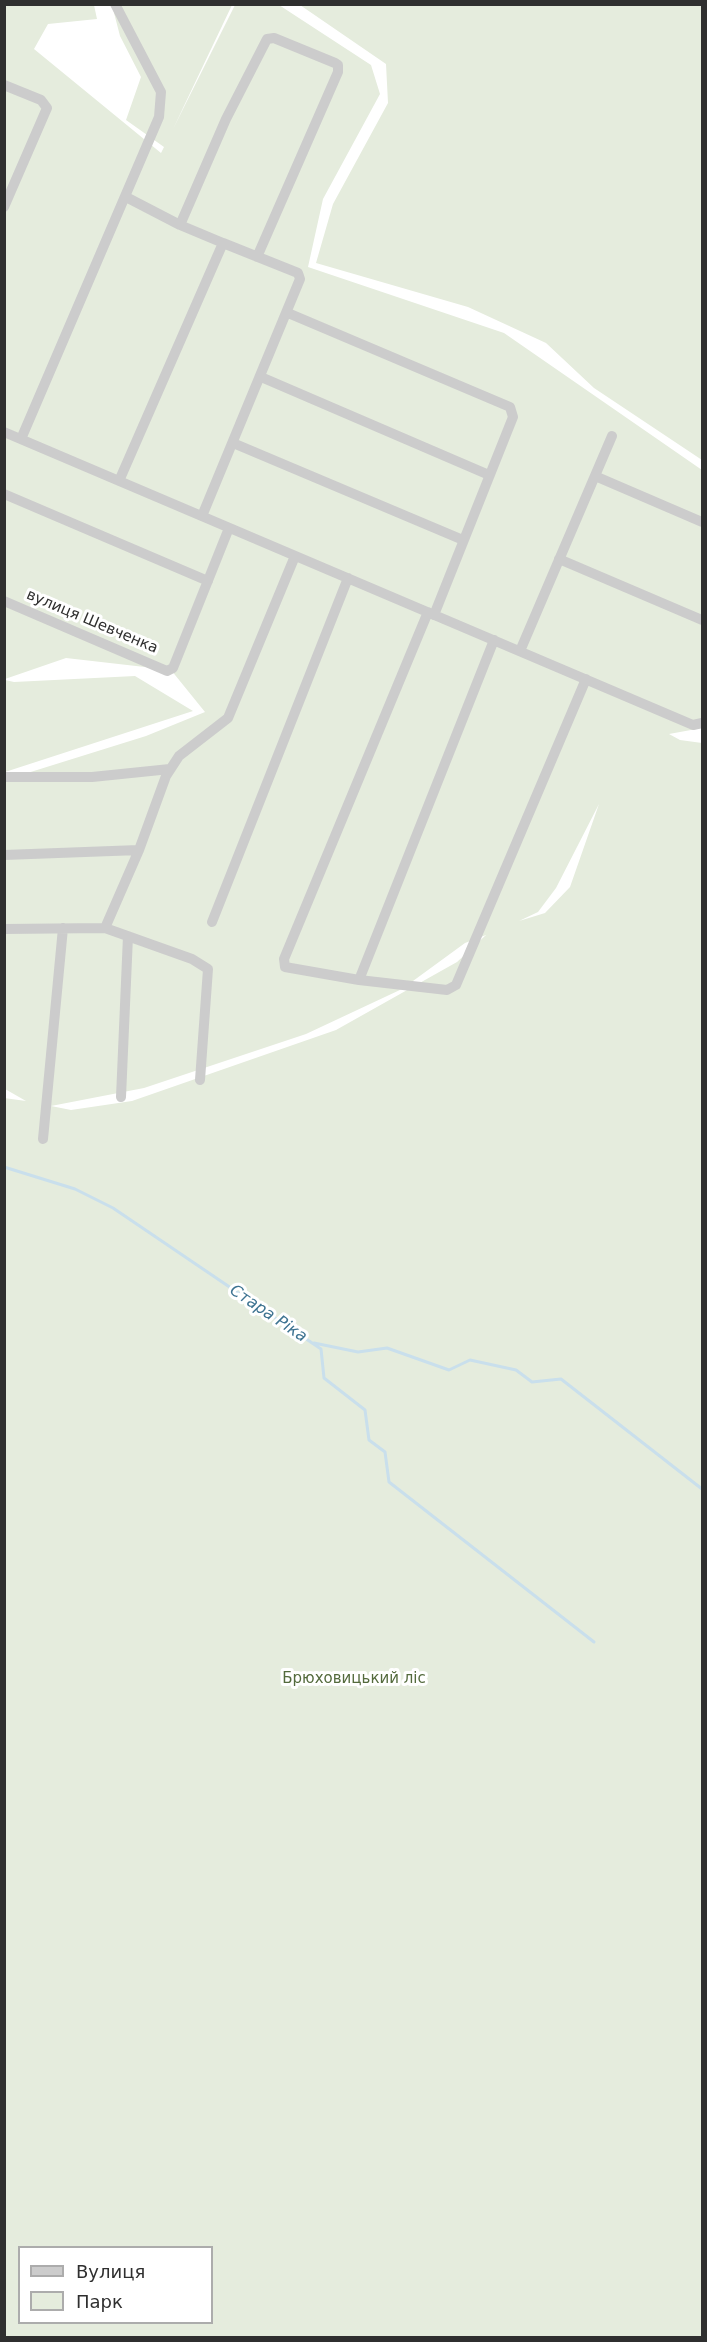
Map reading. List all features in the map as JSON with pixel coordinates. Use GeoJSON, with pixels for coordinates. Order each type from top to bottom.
{"type":"FeatureCollection","features":[{"type":"Feature","properties":{"kind":"street"},"geometry":{"type":"LineString","coordinates":[[21,439],[159,117],[161,92],[115,4]]}},
{"type":"Feature","properties":{"kind":"street"},"geometry":{"type":"LineString","coordinates":[[180,225],[226,119],[267,39],[274,38],[335,63],[338,65],[338,72],[257,257]]}},
{"type":"Feature","properties":{"kind":"street"},"geometry":{"type":"LineString","coordinates":[[4,85],[41,100],[47,108],[4,207]]}},
{"type":"Feature","properties":{"kind":"street"},"geometry":{"type":"LineString","coordinates":[[126,197],[180,225],[298,273],[300,279],[288,313],[202,516]]}},
{"type":"Feature","properties":{"kind":"street"},"geometry":{"type":"LineString","coordinates":[[119,481],[222,243]]}},
{"type":"Feature","properties":{"kind":"street"},"geometry":{"type":"LineString","coordinates":[[288,313],[510,407],[513,417],[463,540],[284,959],[285,967],[360,980],[447,990],[456,985],[586,679]]}},
{"type":"Feature","properties":{"kind":"street"},"geometry":{"type":"LineString","coordinates":[[261,377],[489,475]]}},
{"type":"Feature","properties":{"kind":"street"},"geometry":{"type":"LineString","coordinates":[[4,432],[693,725],[702,723]]}},
{"type":"Feature","properties":{"kind":"street"},"geometry":{"type":"LineString","coordinates":[[520,651],[612,436]]}},
{"type":"Feature","properties":{"kind":"street"},"geometry":{"type":"LineString","coordinates":[[233,443],[463,540]]}},
{"type":"Feature","properties":{"kind":"street"},"geometry":{"type":"LineString","coordinates":[[595,476],[702,522]]}},
{"type":"Feature","properties":{"kind":"street"},"geometry":{"type":"LineString","coordinates":[[4,494],[208,581],[229,528]]}},
{"type":"Feature","properties":{"kind":"street"},"geometry":{"type":"LineString","coordinates":[[105,928],[139,850],[170,769],[179,756],[228,718],[295,556]]}},
{"type":"Feature","properties":{"kind":"street"},"geometry":{"type":"LineString","coordinates":[[559,559],[702,620]]}},
{"type":"Feature","properties":{"kind":"street"},"geometry":{"type":"LineString","coordinates":[[212,922],[348,578]]}},
{"type":"Feature","properties":{"kind":"street","name":"вулиця Шевченка"},"geometry":{"type":"LineString","coordinates":[[4,601],[167,671],[173,668],[208,581]]}},
{"type":"Feature","properties":{"kind":"street"},"geometry":{"type":"LineString","coordinates":[[360,980],[494,640]]}},
{"type":"Feature","properties":{"kind":"street"},"geometry":{"type":"LineString","coordinates":[[4,777],[92,777],[170,769]]}},
{"type":"Feature","properties":{"kind":"street"},"geometry":{"type":"LineString","coordinates":[[4,855],[139,850]]}},
{"type":"Feature","properties":{"kind":"street"},"geometry":{"type":"LineString","coordinates":[[44,1139],[63,928]]}},
{"type":"Feature","properties":{"kind":"street"},"geometry":{"type":"LineString","coordinates":[[4,929],[105,928],[192,959],[208,969],[200,1080]]}},
{"type":"Feature","properties":{"kind":"street"},"geometry":{"type":"LineString","coordinates":[[121,1097],[128,936]]}},
{"type":"Feature","properties":{"kind":"green space","name":"Брюховицький ліс"},"geometry":{"type":"Polygon","coordinates":[[[5,5],[94,5],[97,19],[48,24],[34,49],[161,153],[164,147],[126,120],[141,77],[120,36],[112,5],[232,5],[173,129],[235,5],[279,5],[371,65],[380,94],[323,199],[308,267],[504,333],[702,470],[702,728],[669,734],[680,740],[702,743],[702,2337],[5,2337],[4,1098],[26,1101],[5,1089],[5,780],[146,736],[205,712],[171,670],[66,658],[5,679],[5,5]],[[599,804],[556,888],[538,912],[519,921],[545,913],[570,887],[599,804]],[[486,935],[465,943],[402,989],[306,1034],[144,1088],[51,1106],[71,1110],[132,1101],[336,1030],[457,962],[486,935]]]}},
{"type":"Feature","properties":{"kind":"green space"},"geometry":{"type":"Polygon","coordinates":[[[300,5],[702,5],[702,460],[594,388],[546,343],[468,307],[316,263],[333,204],[388,103],[386,64],[300,5]]]}},
{"type":"Feature","properties":{"kind":"green space"},"geometry":{"type":"Polygon","coordinates":[[[135,676],[193,711],[5,772],[5,680],[14,682],[135,676]]]}},
{"type":"Feature","properties":{"kind":"waterway","name":"Стара Ріка"},"geometry":{"type":"LineString","coordinates":[[4,1167],[75,1189],[113,1208],[321,1349],[324,1378],[365,1410],[369,1440],[385,1452],[389,1482],[594,1642]]}},
{"type":"Feature","properties":{"kind":"waterway"},"geometry":{"type":"LineString","coordinates":[[314,1343],[358,1352],[387,1348],[449,1370],[470,1360],[516,1370],[532,1382],[561,1379],[702,1489]]}}]}
